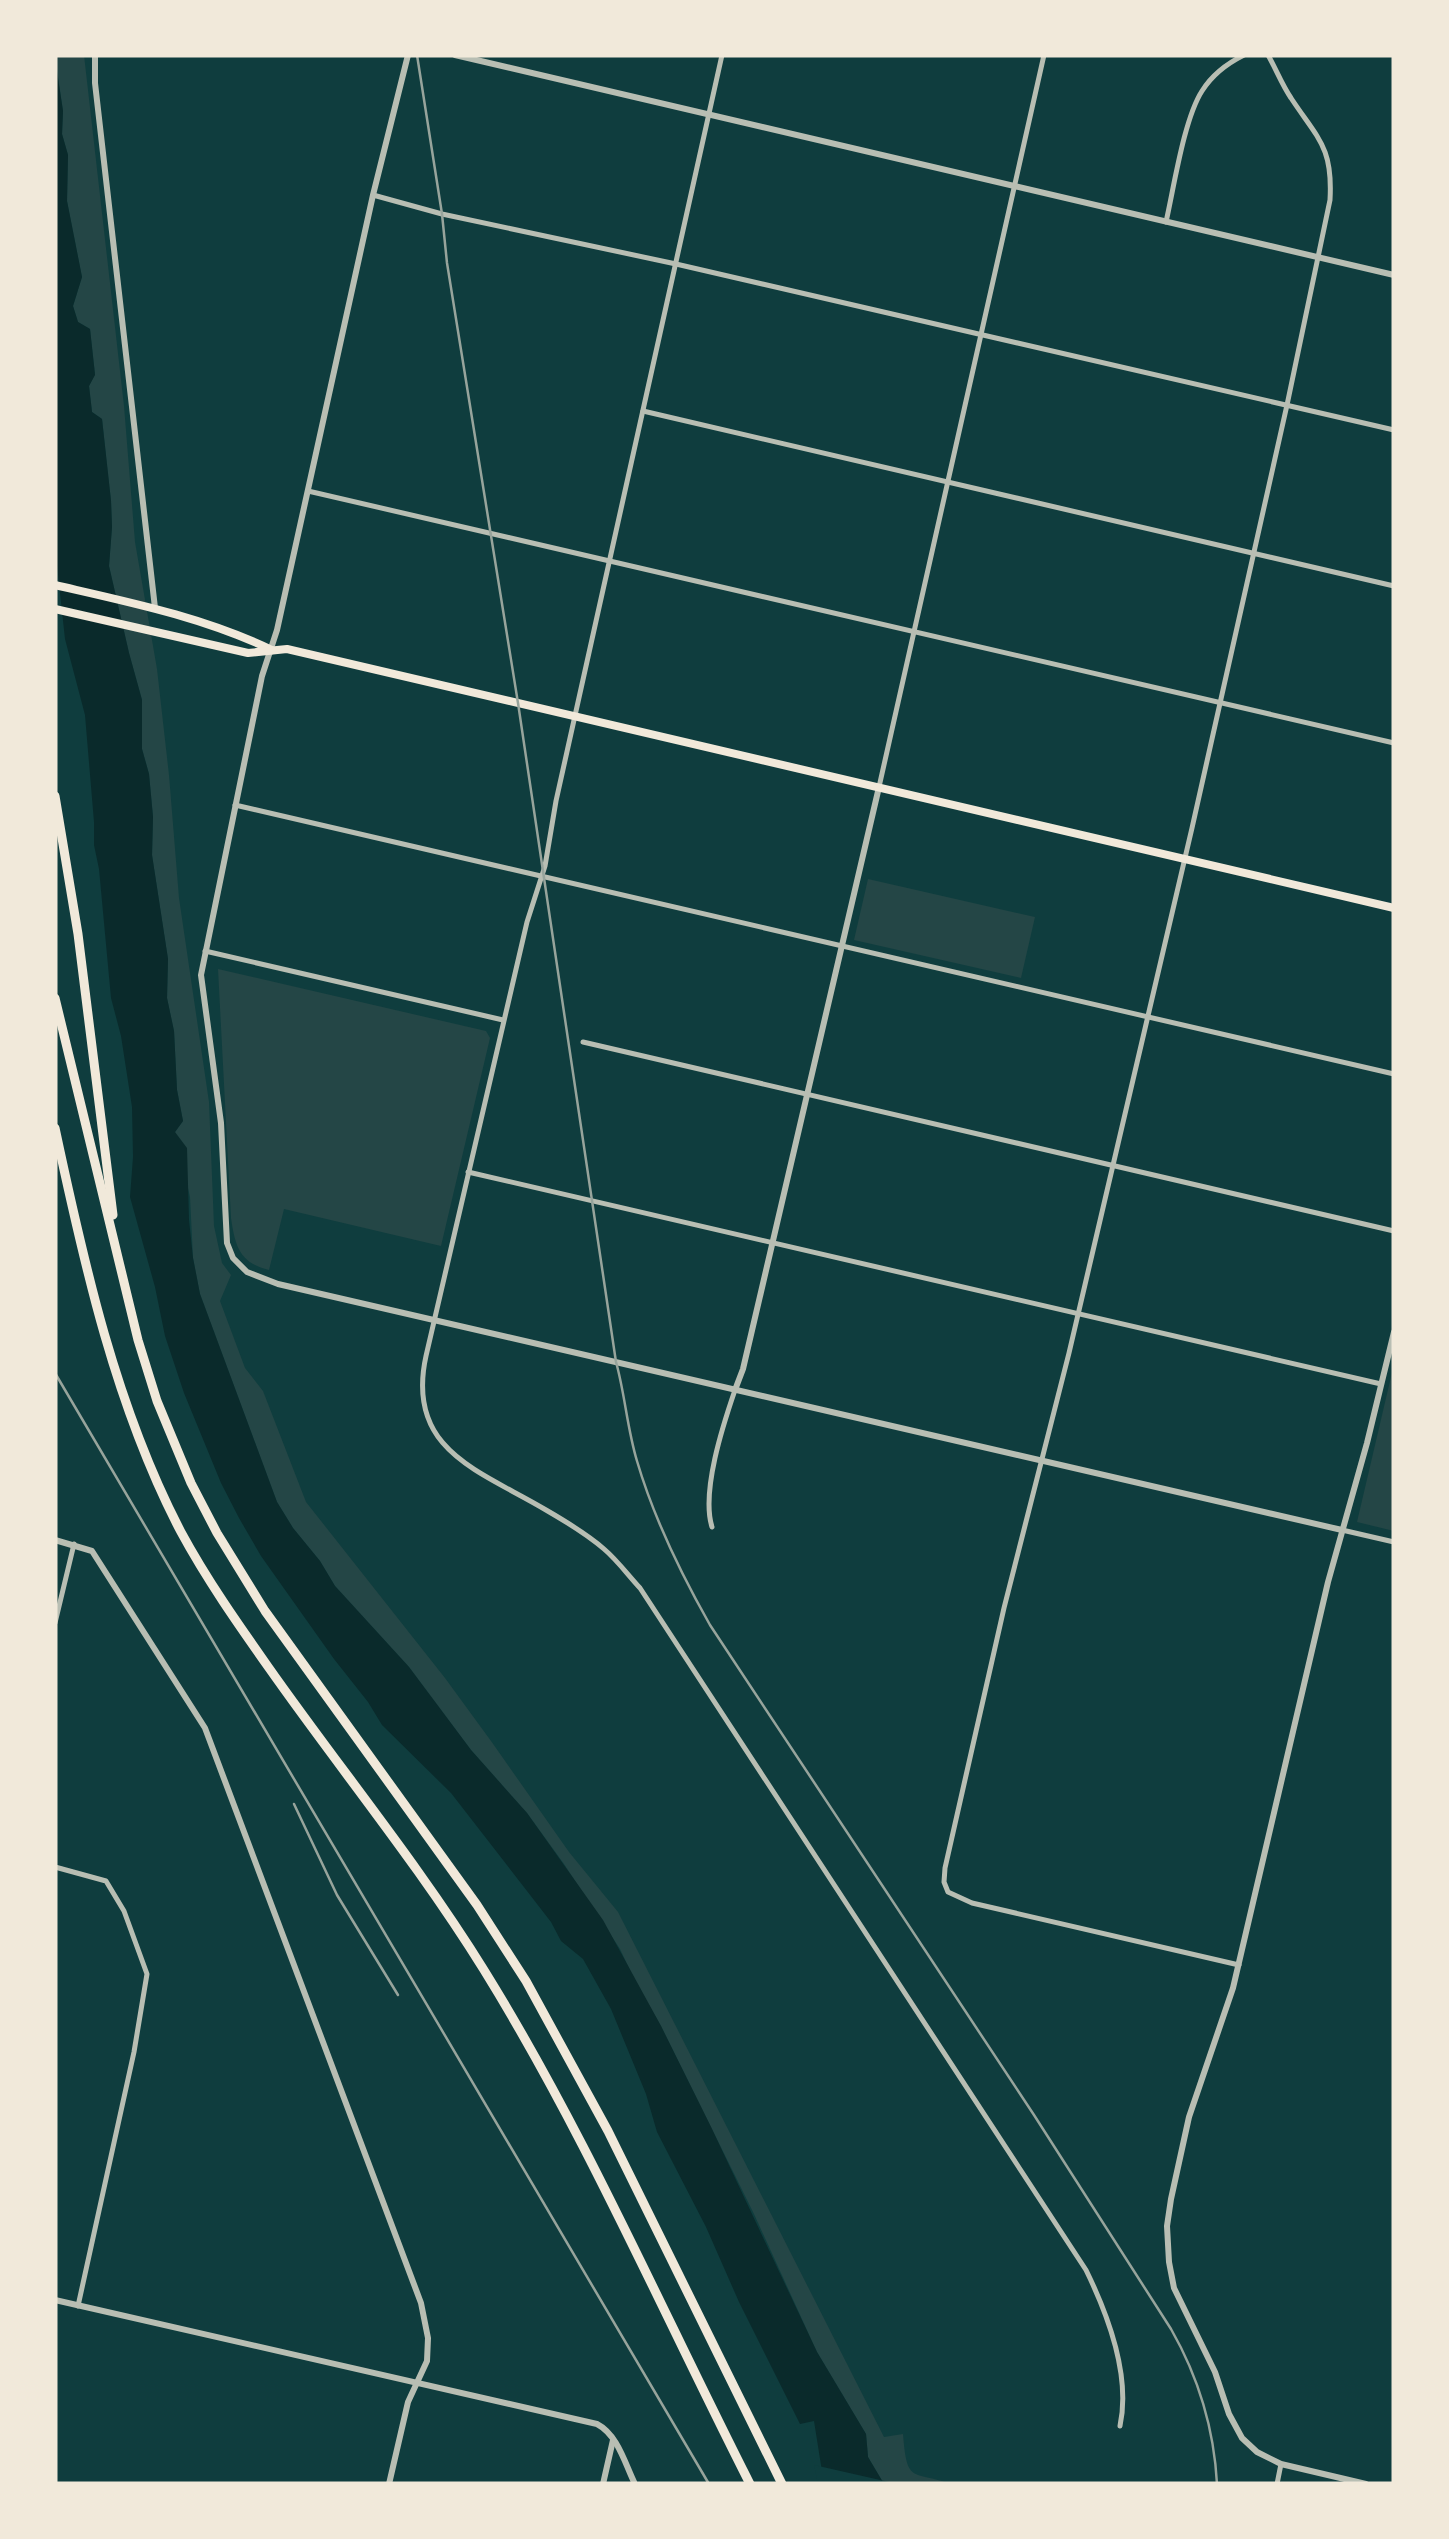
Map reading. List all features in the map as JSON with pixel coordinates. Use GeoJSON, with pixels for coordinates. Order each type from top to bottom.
{"type":"FeatureCollection","features":[{"type":"Feature","properties":{"kind":"highway"},"geometry":{"type":"LineString","coordinates":[[55,796],[78,934],[123,1277]]}},
{"type":"Feature","properties":{"kind":"highway"},"geometry":{"type":"LineString","coordinates":[[55,998],[141,1350],[173,1444],[200,1502],[243,1577],[478,1905],[526,1981],[608,2131],[786,2484]]}},
{"type":"Feature","properties":{"kind":"highway"},"geometry":{"type":"LineString","coordinates":[[55,1128],[72,1210]]}},
{"type":"Feature","properties":{"kind":"highway"},"geometry":{"type":"LineString","coordinates":[[55,1158],[129,1410],[161,1491],[207,1576],[426,1884],[514,2019],[750,2484]]}},
{"type":"Feature","properties":{"kind":"main road"},"geometry":{"type":"LineString","coordinates":[[55,586],[155,608],[272,650]]}},
{"type":"Feature","properties":{"kind":"main road"},"geometry":{"type":"LineString","coordinates":[[55,609],[248,653],[287,650],[1394,908]]}},
{"type":"Feature","properties":{"kind":"street"},"geometry":{"type":"LineString","coordinates":[[408,55],[272,650],[262,676],[201,975],[221,1122],[225,1237],[233,1258],[262,1280],[1394,1542]]}},
{"type":"Feature","properties":{"kind":"street"},"geometry":{"type":"LineString","coordinates":[[455,55],[1394,275]]}},
{"type":"Feature","properties":{"kind":"street"},"geometry":{"type":"LineString","coordinates":[[722,55],[542,876],[531,904],[424,1364],[423,1390],[428,1415],[442,1443],[461,1462],[545,1509],[604,1548],[640,1588],[1086,2270],[1102,2302],[1119,2365],[1124,2410],[1120,2426]]}},
{"type":"Feature","properties":{"kind":"street"},"geometry":{"type":"LineString","coordinates":[[712,1527],[709,1491],[727,1414],[743,1369],[844,946],[1044,55]]}},
{"type":"Feature","properties":{"kind":"street"},"geometry":{"type":"LineString","coordinates":[[1166,222],[1202,90],[1215,75],[1244,55]]}},
{"type":"Feature","properties":{"kind":"street"},"geometry":{"type":"LineString","coordinates":[[1239,1966],[972,1903],[948,1892],[944,1882],[1184,859],[1330,200],[1330,164],[1317,133],[1290,97],[1268,55]]}},
{"type":"Feature","properties":{"kind":"street"},"geometry":{"type":"LineString","coordinates":[[94,58],[155,608]]}},
{"type":"Feature","properties":{"kind":"street"},"geometry":{"type":"LineString","coordinates":[[373,196],[1394,430]]}},
{"type":"Feature","properties":{"kind":"street"},"geometry":{"type":"LineString","coordinates":[[643,410],[1394,586]]}},
{"type":"Feature","properties":{"kind":"street"},"geometry":{"type":"LineString","coordinates":[[308,491],[1394,743]]}},
{"type":"Feature","properties":{"kind":"street"},"geometry":{"type":"LineString","coordinates":[[235,805],[1394,1074]]}},
{"type":"Feature","properties":{"kind":"street"},"geometry":{"type":"LineString","coordinates":[[206,951],[503,1020]]}},
{"type":"Feature","properties":{"kind":"street"},"geometry":{"type":"LineString","coordinates":[[582,1042],[1394,1231]]}},
{"type":"Feature","properties":{"kind":"street"},"geometry":{"type":"LineString","coordinates":[[468,1172],[1382,1384]]}},
{"type":"Feature","properties":{"kind":"street"},"geometry":{"type":"LineString","coordinates":[[1366,2484],[1281,2464],[1257,2452],[1236,2429],[1215,2372],[1178,2299],[1171,2275],[1167,2226],[1191,2108],[1239,1966],[1342,1530],[1394,1332]]}},
{"type":"Feature","properties":{"kind":"street"},"geometry":{"type":"LineString","coordinates":[[55,1540],[92,1551],[205,1728],[421,2303],[427,2326],[425,2369],[408,2402],[389,2484]]}},
{"type":"Feature","properties":{"kind":"street"},"geometry":{"type":"LineString","coordinates":[[55,1624],[74,1544]]}},
{"type":"Feature","properties":{"kind":"street"},"geometry":{"type":"LineString","coordinates":[[55,1867],[106,1881],[124,1911],[147,1974],[134,2052],[78,2306]]}},
{"type":"Feature","properties":{"kind":"street"},"geometry":{"type":"LineString","coordinates":[[55,2300],[597,2424],[613,2438],[635,2484]]}},
{"type":"Feature","properties":{"kind":"street"},"geometry":{"type":"LineString","coordinates":[[602,2484],[613,2438]]}},
{"type":"Feature","properties":{"kind":"street"},"geometry":{"type":"LineString","coordinates":[[1276,2484],[1281,2464]]}},
{"type":"Feature","properties":{"kind":"shaded area"},"geometry":{"type":"Polygon","coordinates":[[[55,55],[84,55],[124,406],[135,542],[157,669],[179,898],[209,1102],[214,1226],[222,1263],[231,1275],[220,1301],[245,1368],[263,1391],[306,1502],[445,1678],[569,1852],[618,1912],[884,2437],[903,2434],[910,2469],[951,2484],[884,2484],[868,2457],[866,2434],[817,2352],[754,2214],[620,1949],[527,1813],[471,1750],[409,1667],[335,1586],[293,1528],[277,1502],[200,1294],[193,1258],[190,1197],[175,1132],[183,1121],[167,998],[168,959],[152,855],[153,817],[142,749],[142,700],[109,566],[111,501],[102,419],[92,412],[89,386],[95,374],[90,329],[78,322],[73,306],[82,277],[67,201],[68,155],[62,134],[63,111],[55,55]]]}},
{"type":"Feature","properties":{"kind":"shaded area"},"geometry":{"type":"Polygon","coordinates":[[[55,59],[63,111],[62,134],[68,155],[67,201],[82,277],[73,306],[78,322],[90,329],[95,375],[89,386],[92,412],[102,419],[111,501],[109,566],[142,700],[142,749],[153,817],[152,855],[168,959],[167,998],[183,1121],[175,1132],[187,1148],[189,1220],[200,1294],[277,1502],[293,1528],[335,1586],[409,1667],[471,1750],[527,1813],[603,1920],[661,2026],[817,2352],[866,2434],[868,2457],[884,2484],[824,2484],[814,2421],[800,2424],[739,2302],[657,2132],[646,2094],[611,2009],[583,1959],[561,1941],[551,1922],[451,1793],[382,1725],[261,1556],[221,1483],[184,1393],[165,1336],[130,1197],[132,1107],[111,998],[85,715],[65,639],[55,547],[55,59]]]}},
{"type":"Feature","properties":{"kind":"shaded area"},"geometry":{"type":"Polygon","coordinates":[[[868,879],[1035,917],[1021,978],[854,940],[868,879]]]}},
{"type":"Feature","properties":{"kind":"shaded area"},"geometry":{"type":"Polygon","coordinates":[[[218,969],[486,1031],[490,1038],[441,1246],[284,1209],[269,1270],[251,1263],[240,1252],[231,1218],[218,969]]]}},
{"type":"Feature","properties":{"kind":"shaded area"},"geometry":{"type":"Polygon","coordinates":[[[1394,1364],[1394,1531],[1357,1522],[1394,1364]]]}},
{"type":"Feature","properties":{"kind":"pier"},"geometry":{"type":"Polygon","coordinates":[[[814,2465],[889,2482],[889,2484],[818,2484],[814,2465]]]}},
{"type":"Feature","properties":{"kind":"railway"},"geometry":{"type":"LineString","coordinates":[[417,55],[616,1362],[644,1483],[669,1545],[710,1625],[1171,2329],[1203,2404],[1217,2484]]}},
{"type":"Feature","properties":{"kind":"railway"},"geometry":{"type":"LineString","coordinates":[[55,1373],[709,2484]]}},
{"type":"Feature","properties":{"kind":"railway"},"geometry":{"type":"LineString","coordinates":[[294,1804],[337,1895],[398,1995]]}}]}
